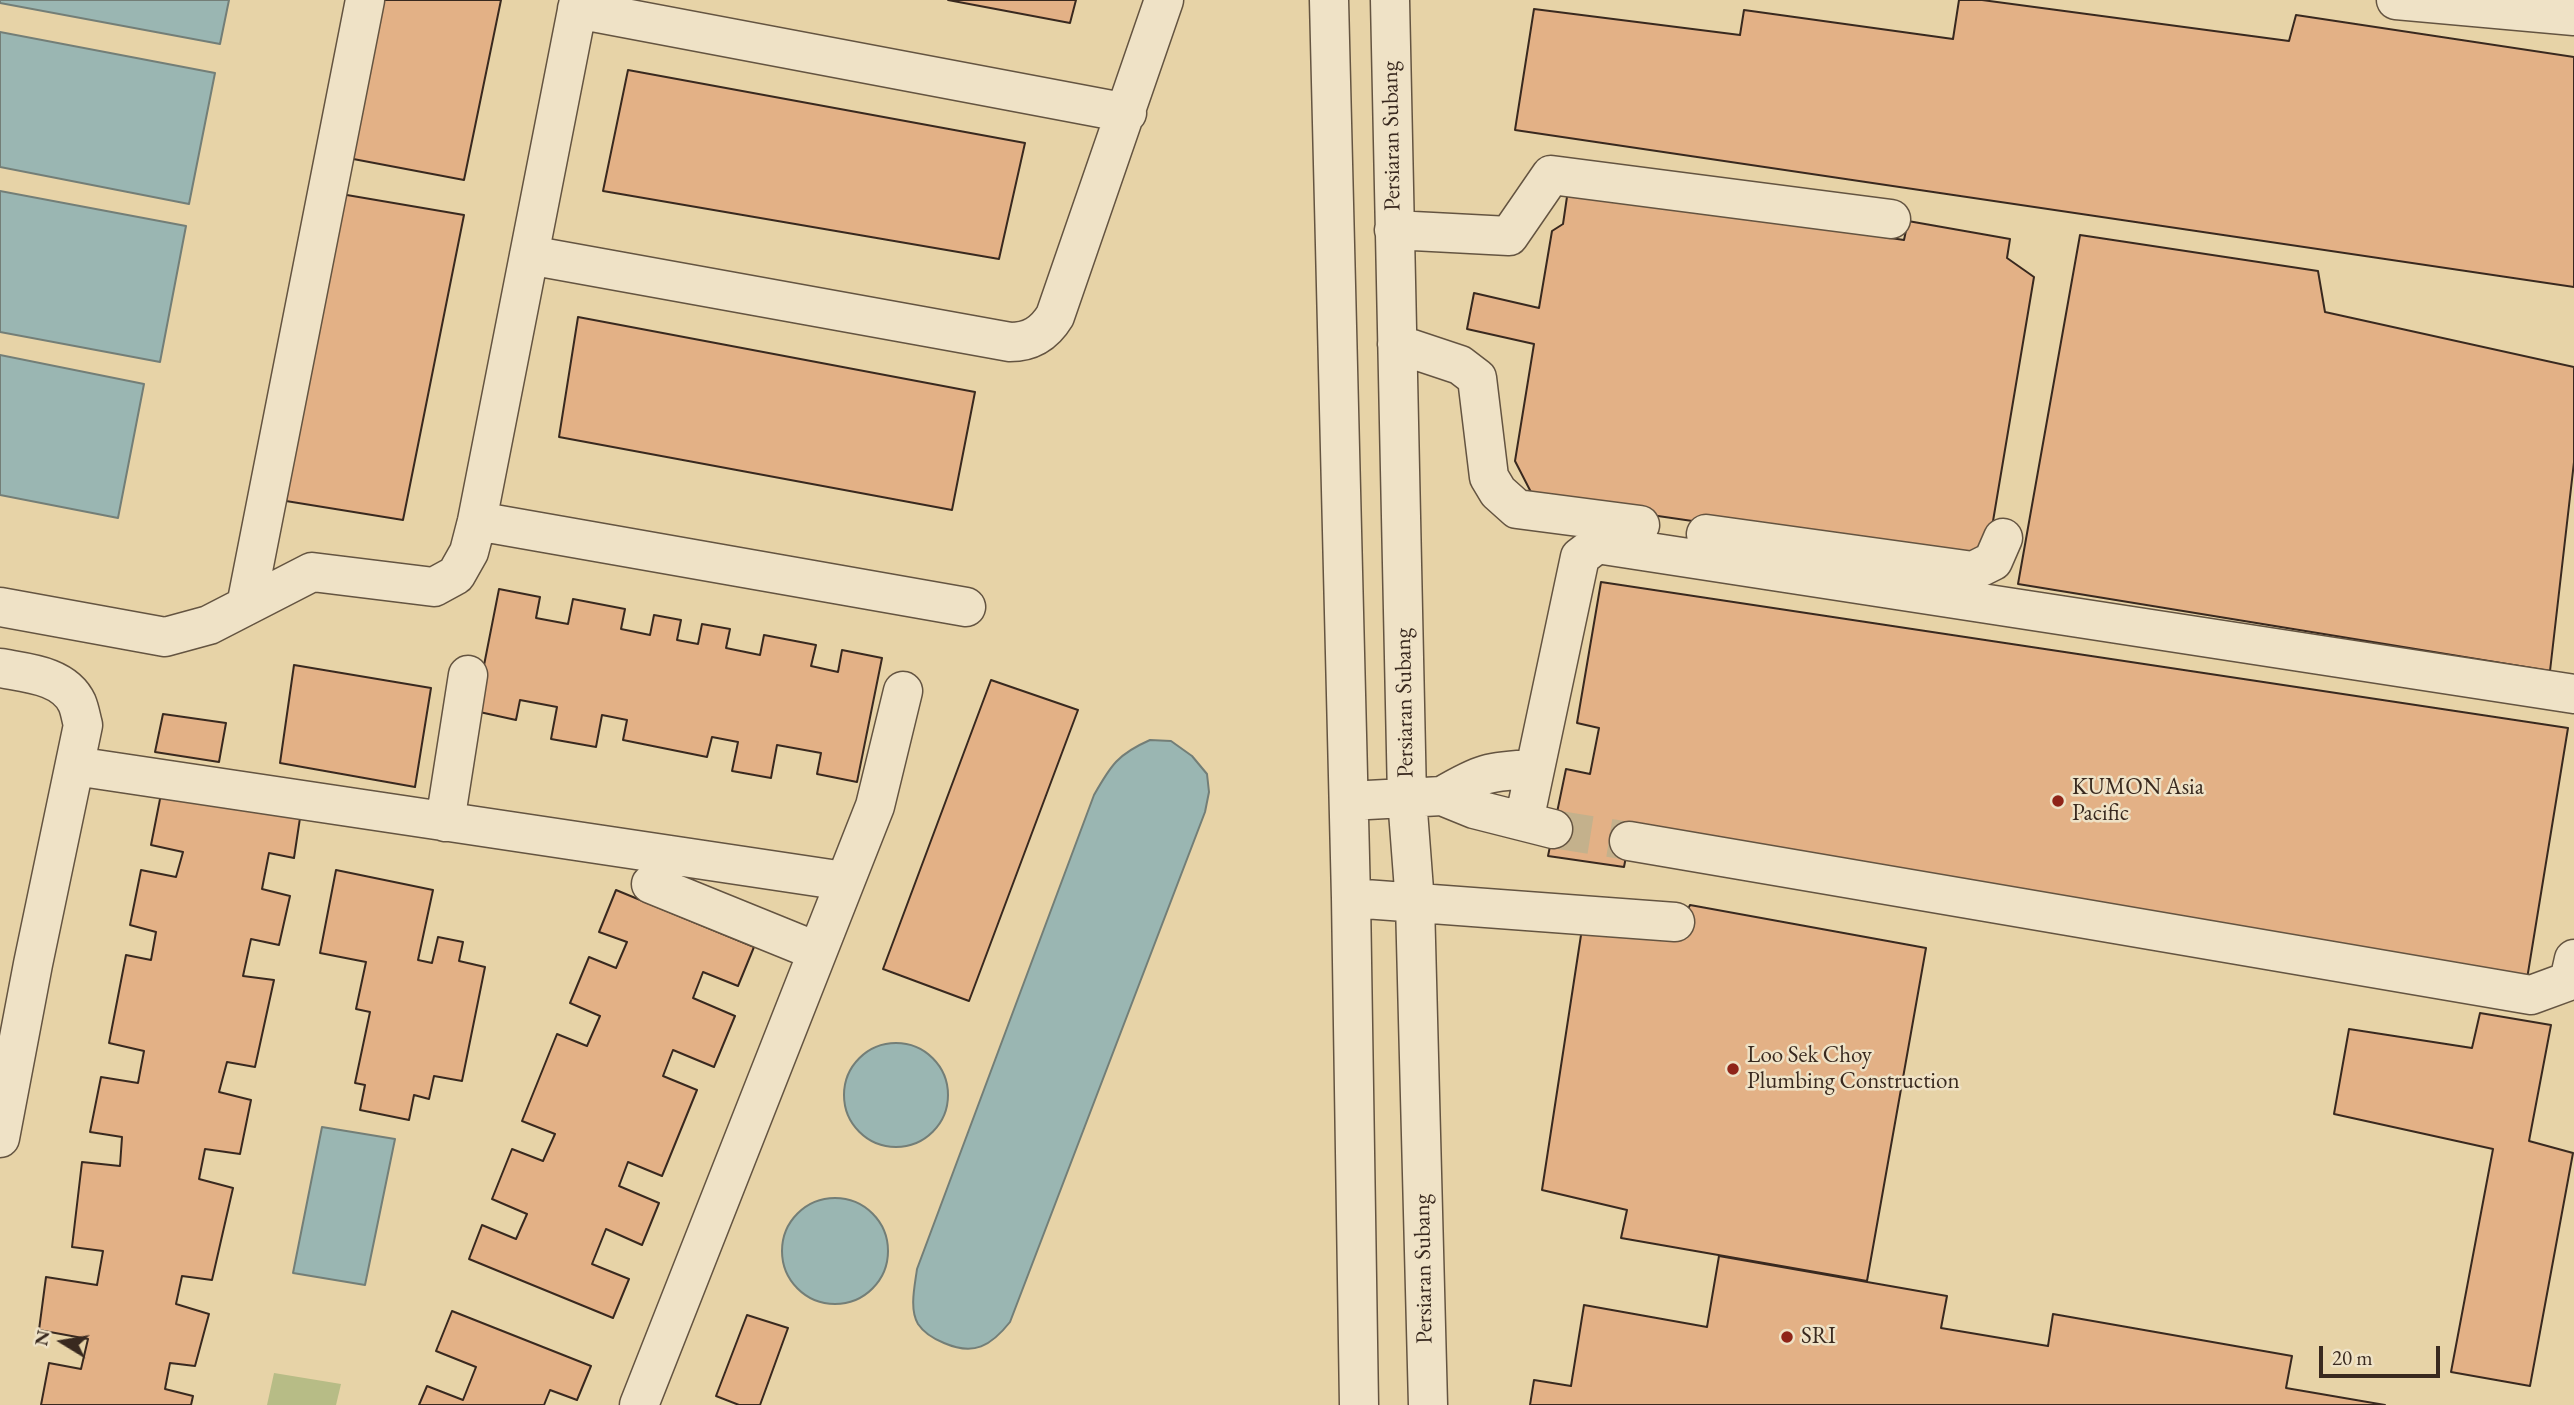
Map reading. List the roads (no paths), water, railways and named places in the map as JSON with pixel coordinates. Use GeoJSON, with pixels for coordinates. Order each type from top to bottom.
{"type":"FeatureCollection","features":[{"type":"Feature","properties":{"kind":"street"},"geometry":{"type":"LineString","coordinates":[[246,606],[365,0]]}},
{"type":"Feature","properties":{"kind":"street"},"geometry":{"type":"LineString","coordinates":[[529,255],[1010,342],[1023,342],[1048,328],[1055,316],[1164,0]]}},
{"type":"Feature","properties":{"kind":"street"},"geometry":{"type":"LineString","coordinates":[[1329,0],[1349,801],[1359,1405]]}},
{"type":"Feature","properties":{"kind":"street","name":"Persiaran Subang"},"geometry":{"type":"LineString","coordinates":[[1390,0],[1397,344],[1425,797],[1415,903],[1428,1405]]}},
{"type":"Feature","properties":{"kind":"street"},"geometry":{"type":"LineString","coordinates":[[2396,0],[2574,16]]}},
{"type":"Feature","properties":{"kind":"street"},"geometry":{"type":"LineString","coordinates":[[0,607],[165,636],[209,625],[312,572],[434,587],[456,575],[469,552],[477,521],[578,5],[1127,113]]}},
{"type":"Feature","properties":{"kind":"street"},"geometry":{"type":"LineString","coordinates":[[1394,230],[1509,236],[1551,175],[1891,219]]}},
{"type":"Feature","properties":{"kind":"street"},"geometry":{"type":"LineString","coordinates":[[1397,344],[1460,365],[1477,378],[1489,477],[1498,492],[1517,509],[1973,571],[1993,561],[2003,538]]}},
{"type":"Feature","properties":{"kind":"street"},"geometry":{"type":"LineString","coordinates":[[477,521],[966,607]]}},
{"type":"Feature","properties":{"kind":"street"},"geometry":{"type":"LineString","coordinates":[[1349,801],[1425,797],[1539,825],[1534,769],[1580,557],[1597,544],[2574,694]]}},
{"type":"Feature","properties":{"kind":"street"},"geometry":{"type":"LineString","coordinates":[[0,668],[60,684],[76,702],[83,725],[75,766],[16,961],[0,1138]]}},
{"type":"Feature","properties":{"kind":"street"},"geometry":{"type":"LineString","coordinates":[[445,822],[468,675]]}},
{"type":"Feature","properties":{"kind":"street"},"geometry":{"type":"LineString","coordinates":[[639,1405],[875,806],[903,691]]}},
{"type":"Feature","properties":{"kind":"street"},"geometry":{"type":"LineString","coordinates":[[75,766],[844,881]]}},
{"type":"Feature","properties":{"kind":"street"},"geometry":{"type":"LineString","coordinates":[[1425,797],[1495,771],[1534,769]]}},
{"type":"Feature","properties":{"kind":"street"},"geometry":{"type":"LineString","coordinates":[[1629,841],[2530,995],[2569,981],[2574,959]]}},
{"type":"Feature","properties":{"kind":"street"},"geometry":{"type":"LineString","coordinates":[[652,884],[816,951]]}},
{"type":"Feature","properties":{"kind":"street"},"geometry":{"type":"LineString","coordinates":[[1351,898],[1675,922]]}},
{"type":"Feature","properties":{"kind":"water"},"geometry":{"type":"Polygon","coordinates":[[[0,0],[229,0],[220,44],[0,3],[0,0]]]}},
{"type":"Feature","properties":{"kind":"water"},"geometry":{"type":"Polygon","coordinates":[[[0,32],[215,73],[189,204],[0,167],[0,32]]]}},
{"type":"Feature","properties":{"kind":"water"},"geometry":{"type":"Polygon","coordinates":[[[0,191],[186,226],[160,362],[0,332],[0,191]]]}},
{"type":"Feature","properties":{"kind":"water"},"geometry":{"type":"Polygon","coordinates":[[[0,355],[144,384],[118,518],[0,495],[0,355]]]}},
{"type":"Feature","properties":{"kind":"water"},"geometry":{"type":"Polygon","coordinates":[[[1150,740],[1171,741],[1192,756],[1207,774],[1209,792],[1205,812],[1010,1322],[989,1343],[973,1348],[955,1347],[933,1338],[915,1318],[913,1304],[917,1269],[1094,795],[1116,762],[1130,750],[1150,740]]]}},
{"type":"Feature","properties":{"kind":"water"},"geometry":{"type":"Polygon","coordinates":[[[896,1043],[916,1047],[933,1058],[944,1075],[948,1095],[944,1115],[933,1132],[916,1143],[896,1147],[876,1143],[859,1132],[848,1115],[844,1095],[848,1075],[859,1058],[876,1047],[896,1043]]]}},
{"type":"Feature","properties":{"kind":"water"},"geometry":{"type":"Polygon","coordinates":[[[322,1127],[395,1139],[365,1285],[293,1273],[322,1127]]]}},
{"type":"Feature","properties":{"kind":"water"},"geometry":{"type":"Polygon","coordinates":[[[835,1198],[855,1202],[873,1213],[884,1231],[888,1251],[884,1271],[873,1289],[855,1300],[835,1304],[815,1300],[797,1289],[786,1271],[782,1251],[786,1231],[797,1213],[815,1202],[835,1198]]]}},
{"type":"Feature","properties":{"kind":"tunnel"},"geometry":{"type":"LineString","coordinates":[[1553,829],[1629,841]]}},
{"type":"Feature","properties":{"kind":"place","name":"KUMON Asia Pacific"},"geometry":{"type":"Point","coordinates":[2058,801]}},
{"type":"Feature","properties":{"kind":"place","name":"Loo Sek Choy Plumbing Construction"},"geometry":{"type":"Point","coordinates":[1733,1069]}},
{"type":"Feature","properties":{"kind":"place","name":"SRI"},"geometry":{"type":"Point","coordinates":[1787,1337]}}]}
